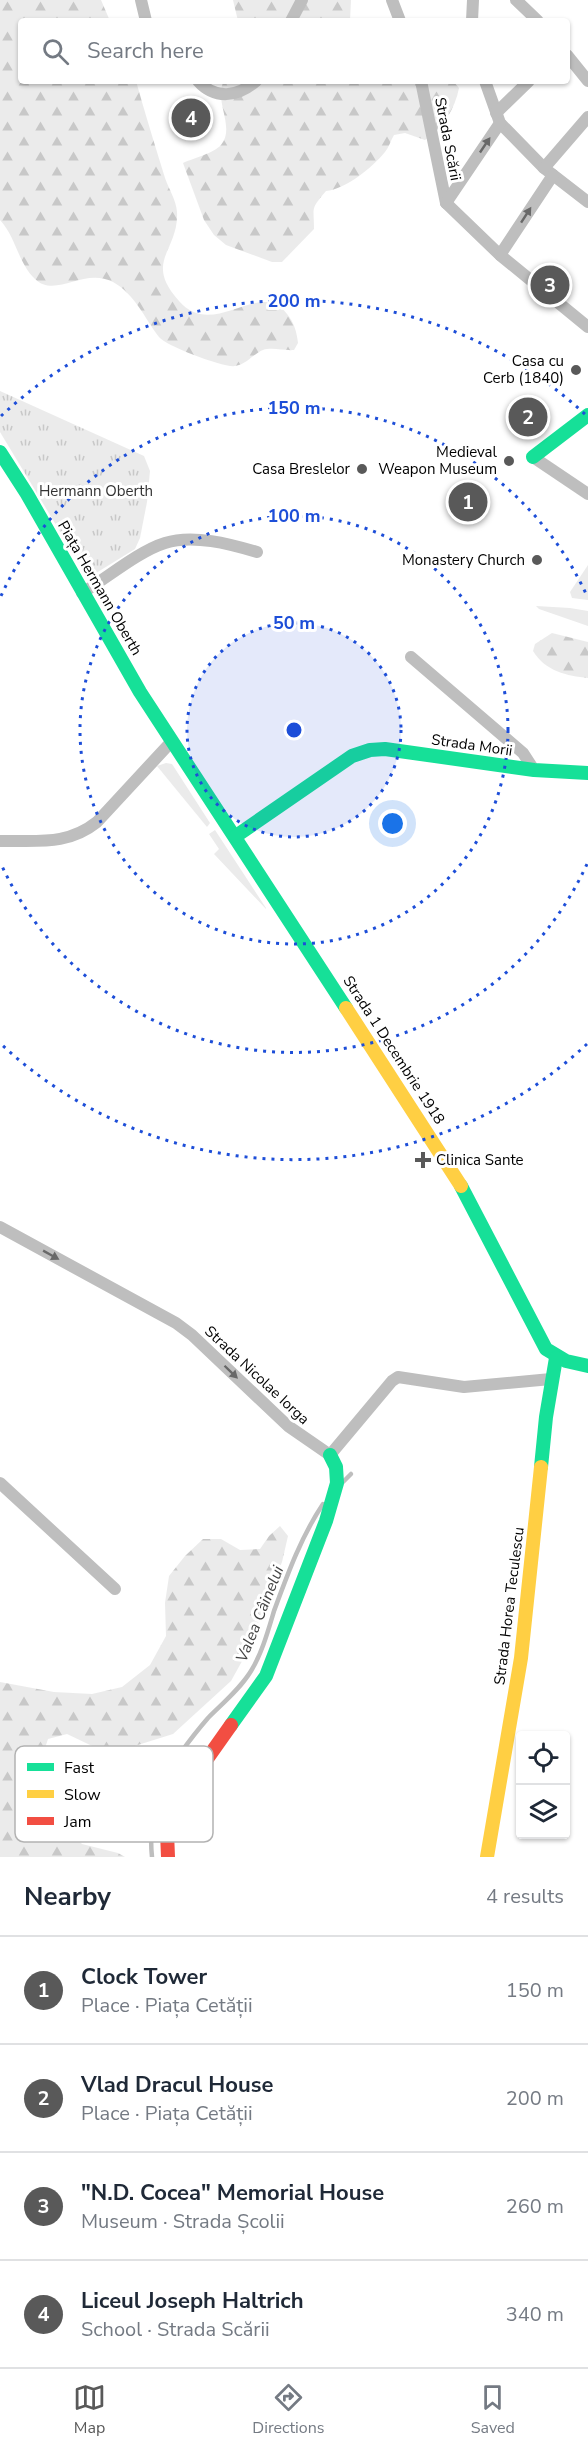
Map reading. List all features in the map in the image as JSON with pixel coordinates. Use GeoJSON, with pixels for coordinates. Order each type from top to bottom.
{"type":"FeatureCollection","features":[{"type":"Feature","properties":{"kind":"street"},"geometry":{"type":"LineString","coordinates":[[141,0],[145,18]]}},
{"type":"Feature","properties":{"kind":"street"},"geometry":{"type":"LineString","coordinates":[[293,18],[302,0]]}},
{"type":"Feature","properties":{"kind":"street"},"geometry":{"type":"LineString","coordinates":[[392,0],[399,18]]}},
{"type":"Feature","properties":{"kind":"street"},"geometry":{"type":"LineString","coordinates":[[472,18],[474,0]]}},
{"type":"Feature","properties":{"kind":"street"},"geometry":{"type":"LineString","coordinates":[[516,0],[535,18]]}},
{"type":"Feature","properties":{"kind":"street"},"geometry":{"type":"LineString","coordinates":[[570,59],[588,81]]}},
{"type":"Feature","properties":{"kind":"street"},"geometry":{"type":"LineString","coordinates":[[202,84],[211,92],[225,96],[251,84]]}},
{"type":"Feature","properties":{"kind":"street","name":"Strada Scării"},"geometry":{"type":"LineString","coordinates":[[421,84],[446,203]]}},
{"type":"Feature","properties":{"kind":"street"},"geometry":{"type":"LineString","coordinates":[[485,84],[498,118],[548,172],[588,202]]}},
{"type":"Feature","properties":{"kind":"street"},"geometry":{"type":"LineString","coordinates":[[526,84],[498,118],[446,203],[500,255],[588,327]]}},
{"type":"Feature","properties":{"kind":"street"},"geometry":{"type":"LineString","coordinates":[[500,255],[548,172],[588,117]]}},
{"type":"Feature","properties":{"kind":"street"},"geometry":{"type":"LineString","coordinates":[[588,415],[533,457],[588,495]]}},
{"type":"Feature","properties":{"kind":"street","name":"Piața Hermann Oberth"},"geometry":{"type":"LineString","coordinates":[[0,452],[172,741]]}},
{"type":"Feature","properties":{"kind":"street","name":"Piața Hermann Oberth"},"geometry":{"type":"LineString","coordinates":[[82,593],[140,556],[168,542],[203,541],[257,552]]}},
{"type":"Feature","properties":{"kind":"street"},"geometry":{"type":"LineString","coordinates":[[411,657],[523,753],[534,770]]}},
{"type":"Feature","properties":{"kind":"street"},"geometry":{"type":"LineString","coordinates":[[0,841],[60,840],[74,837],[88,830],[172,741]]}},
{"type":"Feature","properties":{"kind":"street","name":"Strada 1 Decembrie 1918"},"geometry":{"type":"LineString","coordinates":[[172,741],[458,1180],[537,1335],[546,1349],[556,1358]]}},
{"type":"Feature","properties":{"kind":"street","name":"Strada Morii"},"geometry":{"type":"LineString","coordinates":[[236,836],[352,756],[370,750],[385,749],[534,770],[588,773]]}},
{"type":"Feature","properties":{"kind":"street","name":"Strada Nicolae Iorga"},"geometry":{"type":"LineString","coordinates":[[0,1227],[176,1323],[192,1335],[288,1426],[330,1455]]}},
{"type":"Feature","properties":{"kind":"street"},"geometry":{"type":"LineString","coordinates":[[556,1358],[566,1363],[588,1366]]}},
{"type":"Feature","properties":{"kind":"street","name":"Strada Horea Teculescu"},"geometry":{"type":"LineString","coordinates":[[488,1857],[521,1658],[551,1379],[556,1358]]}},
{"type":"Feature","properties":{"kind":"street"},"geometry":{"type":"LineString","coordinates":[[213,1751],[266,1676],[326,1521],[337,1483],[336,1467],[330,1455],[392,1381],[398,1377],[464,1387],[551,1379]]}},
{"type":"Feature","properties":{"kind":"street"},"geometry":{"type":"LineString","coordinates":[[0,1483],[115,1589]]}},
{"type":"Feature","properties":{"kind":"street"},"geometry":{"type":"LineString","coordinates":[[166,1842],[168,1857]]}},
{"type":"Feature","properties":{"kind":"green space"},"geometry":{"type":"Polygon","coordinates":[[[0,0],[101,0],[109,18],[18,18],[18,84],[137,84],[177,212],[173,237],[163,266],[169,287],[179,301],[192,312],[207,315],[250,304],[264,302],[276,304],[292,320],[298,343],[294,350],[267,349],[235,366],[219,364],[183,351],[159,337],[134,300],[113,282],[102,278],[91,278],[52,286],[35,279],[29,273],[10,234],[0,220],[0,0]]]}},
{"type":"Feature","properties":{"kind":"green space"},"geometry":{"type":"Polygon","coordinates":[[[233,0],[351,0],[350,18],[237,18],[233,0]]]}},
{"type":"Feature","properties":{"kind":"green space"},"geometry":{"type":"Polygon","coordinates":[[[223,84],[456,84],[459,88],[451,111],[437,130],[425,140],[405,133],[394,135],[385,152],[366,171],[342,186],[326,191],[314,208],[314,229],[282,262],[272,262],[226,245],[214,235],[204,220],[183,163],[214,150],[225,138],[226,122],[221,88],[223,84]]]}},
{"type":"Feature","properties":{"kind":"green space","name":"Hermann Oberth"},"geometry":{"type":"Polygon","coordinates":[[[0,391],[144,456],[150,471],[147,502],[140,538],[135,549],[88,578],[0,432],[0,391]]]}},
{"type":"Feature","properties":{"kind":"green space"},"geometry":{"type":"Polygon","coordinates":[[[588,565],[588,600],[572,598],[570,592],[588,565]]]}},
{"type":"Feature","properties":{"kind":"green space"},"geometry":{"type":"Polygon","coordinates":[[[536,606],[588,611],[588,626],[539,609],[536,606]]]}},
{"type":"Feature","properties":{"kind":"green space"},"geometry":{"type":"Polygon","coordinates":[[[552,633],[588,642],[588,678],[557,671],[538,658],[533,651],[535,644],[552,633]]]}},
{"type":"Feature","properties":{"kind":"green space"},"geometry":{"type":"Polygon","coordinates":[[[172,764],[210,823],[207,827],[157,766],[172,764]]]}},
{"type":"Feature","properties":{"kind":"green space"},"geometry":{"type":"Polygon","coordinates":[[[215,830],[266,909],[214,854],[219,849],[209,834],[215,830]]]}},
{"type":"Feature","properties":{"kind":"green space"},"geometry":{"type":"Polygon","coordinates":[[[280,1526],[288,1536],[282,1562],[246,1654],[231,1681],[173,1734],[135,1746],[92,1746],[67,1734],[48,1739],[46,1746],[15,1746],[15,1842],[80,1842],[125,1857],[0,1857],[0,1682],[54,1692],[92,1694],[122,1687],[150,1665],[166,1636],[165,1603],[169,1576],[185,1556],[203,1539],[221,1539],[240,1550],[260,1549],[280,1526]]]}},
{"type":"Feature","properties":{"kind":"waterway","name":"Valea Câinelui"},"geometry":{"type":"LineString","coordinates":[[343,1482],[351,1474]]}},
{"type":"Feature","properties":{"kind":"waterway","name":"Valea Câinelui"},"geometry":{"type":"LineString","coordinates":[[186,1746],[208,1718],[237,1690],[255,1664],[295,1556],[323,1504]]}},
{"type":"Feature","properties":{"kind":"waterway","name":"Valea Câinelui"},"geometry":{"type":"LineString","coordinates":[[151,1842],[152,1857]]}},
{"type":"Feature","properties":{"kind":"traffic: fast"},"geometry":{"type":"LineString","coordinates":[[533,457],[588,415]]}},
{"type":"Feature","properties":{"kind":"traffic: fast"},"geometry":{"type":"LineString","coordinates":[[0,452],[27,494],[140,692],[346,1008]]}},
{"type":"Feature","properties":{"kind":"traffic: fast"},"geometry":{"type":"LineString","coordinates":[[236,836],[352,756],[370,750],[385,749],[534,770],[588,773]]}},
{"type":"Feature","properties":{"kind":"traffic: fast"},"geometry":{"type":"LineString","coordinates":[[461,1186],[546,1349],[566,1361],[588,1366]]}},
{"type":"Feature","properties":{"kind":"traffic: fast"},"geometry":{"type":"LineString","coordinates":[[541,1467],[546,1417],[556,1358]]}},
{"type":"Feature","properties":{"kind":"traffic: fast"},"geometry":{"type":"LineString","coordinates":[[231,1725],[266,1676],[326,1521],[337,1483],[336,1467],[330,1455]]}},
{"type":"Feature","properties":{"kind":"traffic: slow"},"geometry":{"type":"LineString","coordinates":[[346,1008],[461,1186]]}},
{"type":"Feature","properties":{"kind":"traffic: slow"},"geometry":{"type":"LineString","coordinates":[[487,1857],[521,1658],[541,1467]]}},
{"type":"Feature","properties":{"kind":"traffic: jam"},"geometry":{"type":"LineString","coordinates":[[213,1750],[231,1725]]}},
{"type":"Feature","properties":{"kind":"traffic: jam"},"geometry":{"type":"LineString","coordinates":[[167,1842],[168,1857]]}},
{"type":"Feature","properties":{"kind":"place","name":"Liceul Joseph Haltrich"},"geometry":{"type":"Point","coordinates":[191,118]}},
{"type":"Feature","properties":{"kind":"place","name":"\"N.D. Cocea\" Memorial House"},"geometry":{"type":"Point","coordinates":[550,285]}},
{"type":"Feature","properties":{"kind":"place","name":"Casa cu Cerb (1840)"},"geometry":{"type":"Point","coordinates":[576,370]}},
{"type":"Feature","properties":{"kind":"place","name":"Vlad Dracul House"},"geometry":{"type":"Point","coordinates":[528,417]}},
{"type":"Feature","properties":{"kind":"place","name":"Medieval Weapon Museum"},"geometry":{"type":"Point","coordinates":[509,461]}},
{"type":"Feature","properties":{"kind":"place","name":"Casa Breslelor"},"geometry":{"type":"Point","coordinates":[362,469]}},
{"type":"Feature","properties":{"kind":"place","name":"Clock Tower"},"geometry":{"type":"Point","coordinates":[468,502]}},
{"type":"Feature","properties":{"kind":"place","name":"Monastery Church"},"geometry":{"type":"Point","coordinates":[537,560]}},
{"type":"Feature","properties":{"kind":"place","name":"Clinica Sante"},"geometry":{"type":"Point","coordinates":[423,1160]}}]}
